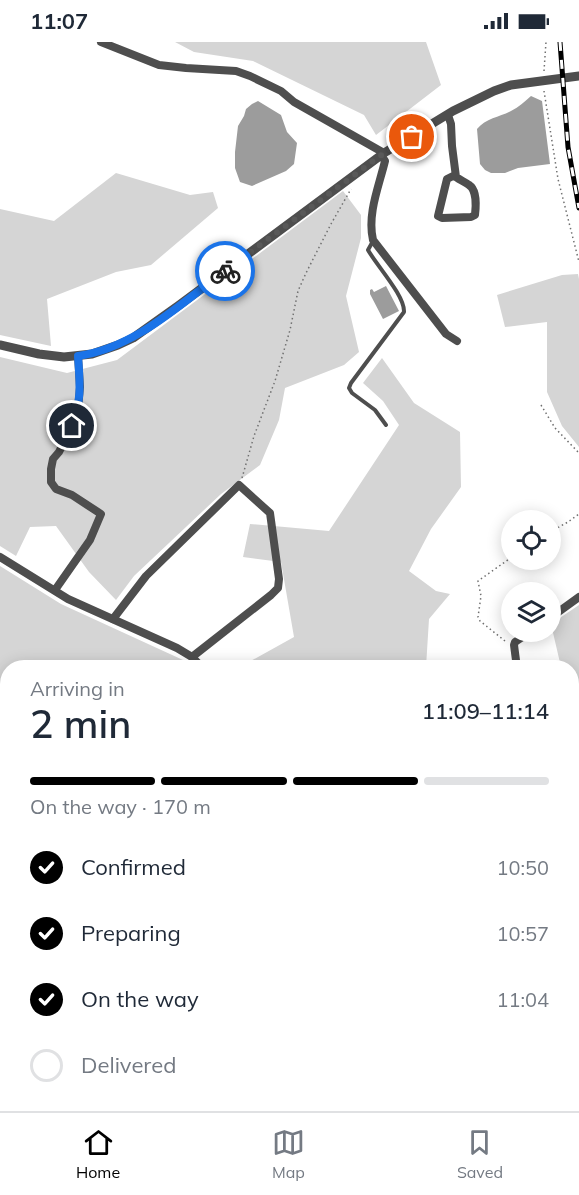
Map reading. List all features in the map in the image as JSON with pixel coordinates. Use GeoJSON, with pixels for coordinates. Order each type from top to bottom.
{"type":"FeatureCollection","features":[{"type":"Feature","properties":{"kind":"street"},"geometry":{"type":"LineString","coordinates":[[101,42],[159,65],[236,71],[250,76],[281,92],[383,154],[386,161],[372,215],[371,229],[374,240],[446,334],[457,341]]}},
{"type":"Feature","properties":{"kind":"street"},"geometry":{"type":"LineString","coordinates":[[0,345],[64,357],[105,351],[133,338],[383,154],[448,115],[494,91],[522,83],[578,78]]}},
{"type":"Feature","properties":{"kind":"street"},"geometry":{"type":"LineString","coordinates":[[448,115],[451,124],[456,177]]}},
{"type":"Feature","properties":{"kind":"street"},"geometry":{"type":"LineString","coordinates":[[456,177],[474,189],[475,215],[442,218],[438,216],[447,179],[456,177]]}},
{"type":"Feature","properties":{"kind":"street"},"geometry":{"type":"LineString","coordinates":[[55,590],[90,540],[101,514],[77,498],[56,489],[51,482],[53,459],[72,426],[78,409],[80,387],[78,356]]}},
{"type":"Feature","properties":{"kind":"street"},"geometry":{"type":"LineString","coordinates":[[113,619],[146,576],[239,485],[270,513],[279,579],[278,588],[192,657]]}},
{"type":"Feature","properties":{"kind":"street"},"geometry":{"type":"LineString","coordinates":[[0,557],[68,598],[166,642],[195,660]]}},
{"type":"Feature","properties":{"kind":"street"},"geometry":{"type":"LineString","coordinates":[[561,610],[579,597]]}},
{"type":"Feature","properties":{"kind":"street"},"geometry":{"type":"LineString","coordinates":[[515,642],[516,660]]}},
{"type":"Feature","properties":{"kind":"lane"},"geometry":{"type":"LineString","coordinates":[[374,240],[368,250],[405,306],[404,312],[351,383],[350,388],[352,393],[375,410],[386,425]]}},
{"type":"Feature","properties":{"kind":"path"},"geometry":{"type":"LineString","coordinates":[[546,42],[543,81],[558,180],[579,262]]}},
{"type":"Feature","properties":{"kind":"path"},"geometry":{"type":"LineString","coordinates":[[239,485],[244,475],[254,436],[275,381],[290,330],[298,291],[351,188]]}},
{"type":"Feature","properties":{"kind":"path"},"geometry":{"type":"LineString","coordinates":[[541,405],[555,428],[579,453]]}},
{"type":"Feature","properties":{"kind":"path"},"geometry":{"type":"LineString","coordinates":[[561,526],[579,514]]}},
{"type":"Feature","properties":{"kind":"path"},"geometry":{"type":"LineString","coordinates":[[501,565],[477,581],[481,596],[478,617],[507,642],[514,645]]}},
{"type":"Feature","properties":{"kind":"shaded area"},"geometry":{"type":"Polygon","coordinates":[[[175,42],[426,42],[441,85],[376,135],[364,115],[253,61],[194,52],[175,42]]]}},
{"type":"Feature","properties":{"kind":"shaded area"},"geometry":{"type":"Polygon","coordinates":[[[531,96],[542,101],[550,164],[518,168],[505,173],[491,173],[485,170],[480,164],[477,129],[489,120],[514,109],[531,96]]]}},
{"type":"Feature","properties":{"kind":"shaded area"},"geometry":{"type":"Polygon","coordinates":[[[258,101],[281,115],[287,132],[297,143],[294,164],[286,171],[252,186],[240,182],[235,168],[235,152],[238,126],[246,109],[258,101]]]}},
{"type":"Feature","properties":{"kind":"shaded area"},"geometry":{"type":"Polygon","coordinates":[[[116,173],[190,195],[213,192],[218,208],[151,265],[116,272],[47,299],[51,346],[0,335],[0,209],[54,221],[116,173]]]}},
{"type":"Feature","properties":{"kind":"shaded area"},"geometry":{"type":"Polygon","coordinates":[[[343,191],[361,215],[361,238],[346,296],[359,352],[344,365],[285,388],[279,420],[260,465],[221,494],[134,576],[116,600],[89,572],[56,526],[30,527],[16,556],[0,546],[0,357],[67,373],[117,360],[343,191]]]}},
{"type":"Feature","properties":{"kind":"shaded area"},"geometry":{"type":"Polygon","coordinates":[[[578,274],[579,447],[562,426],[547,392],[547,322],[505,327],[497,295],[562,275],[578,274]]]}},
{"type":"Feature","properties":{"kind":"shaded area"},"geometry":{"type":"Polygon","coordinates":[[[386,286],[399,311],[383,319],[370,290],[374,292],[386,286]]]}},
{"type":"Feature","properties":{"kind":"shaded area"},"geometry":{"type":"Polygon","coordinates":[[[382,358],[414,403],[460,432],[461,487],[431,529],[409,571],[436,591],[450,594],[429,619],[426,660],[252,660],[294,637],[281,562],[243,557],[250,524],[329,531],[399,425],[383,401],[363,383],[382,358]]]}},
{"type":"Feature","properties":{"kind":"shaded area"},"geometry":{"type":"Polygon","coordinates":[[[0,566],[61,604],[183,660],[0,660],[0,566]]]}},
{"type":"Feature","properties":{"kind":"shaded area"},"geometry":{"type":"Polygon","coordinates":[[[579,605],[579,660],[559,660],[555,642],[561,642],[561,617],[579,605]]]}},
{"type":"Feature","properties":{"kind":"railway"},"geometry":{"type":"LineString","coordinates":[[560,42],[568,147],[579,208]]}},
{"type":"Feature","properties":{"kind":"way so far"},"geometry":{"type":"LineString","coordinates":[[225,271],[384,153],[412,137]]}},
{"type":"Feature","properties":{"kind":"route"},"geometry":{"type":"LineString","coordinates":[[72,426],[80,396],[78,356],[105,351],[133,338],[225,271]]}}]}
